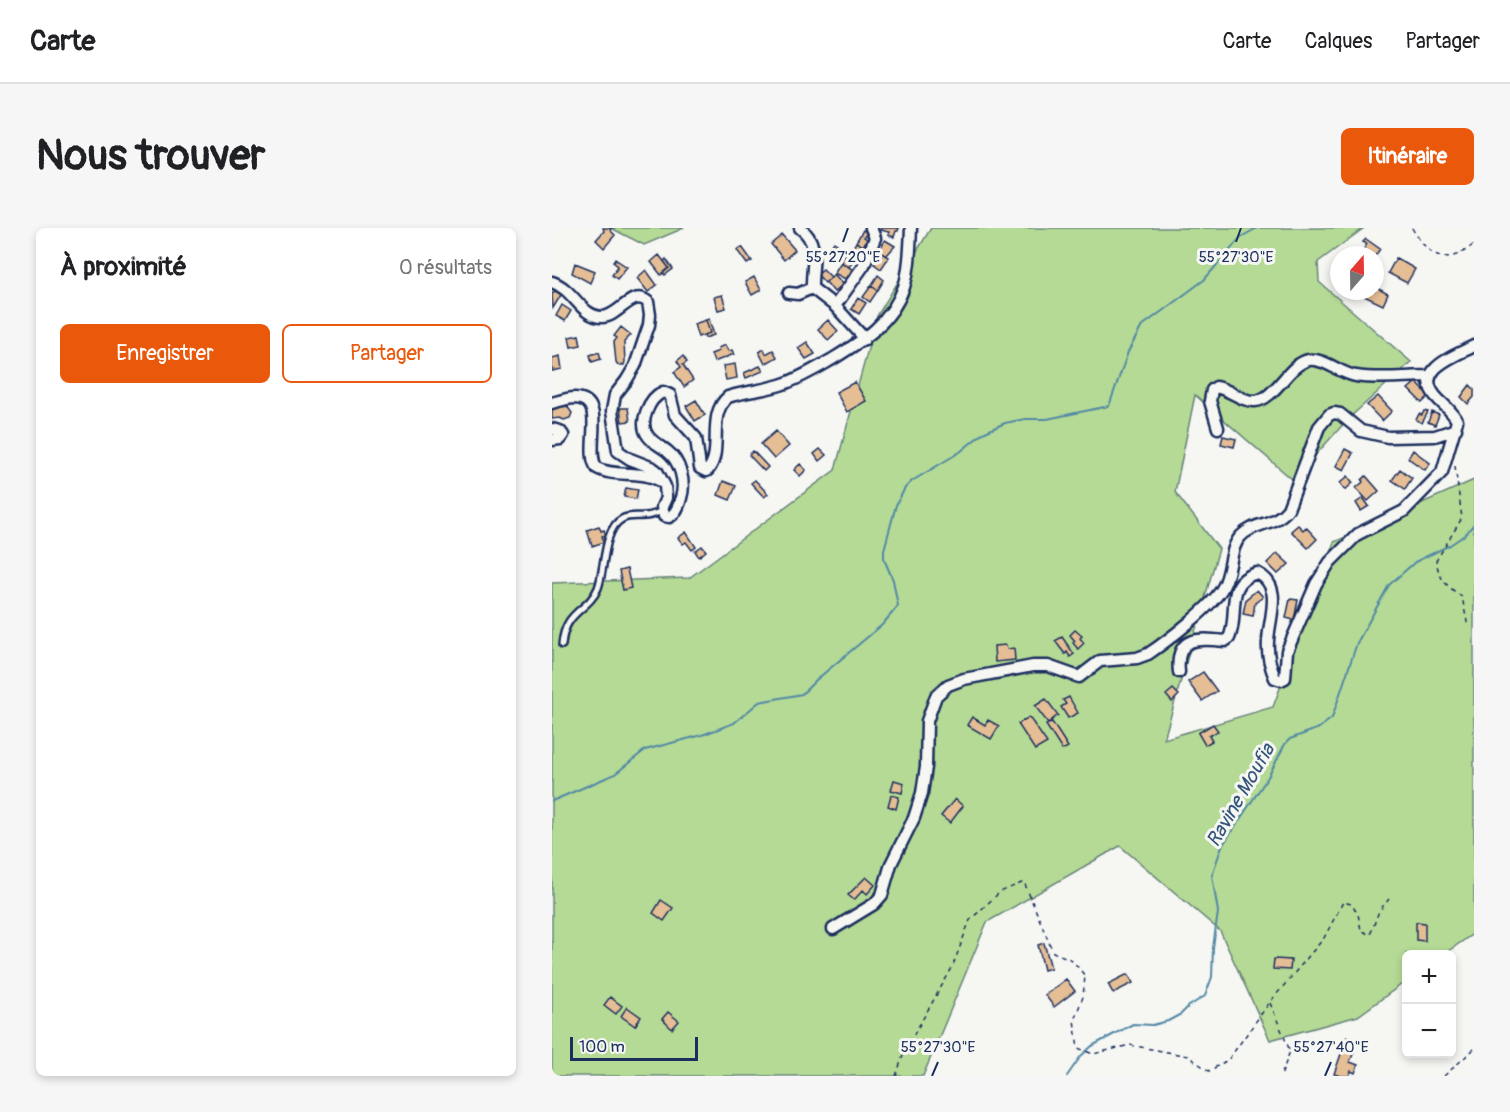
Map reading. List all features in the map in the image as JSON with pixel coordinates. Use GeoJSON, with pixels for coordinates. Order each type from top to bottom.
{"type":"FeatureCollection","features":[{"type":"Feature","properties":{"kind":"street"},"geometry":{"type":"LineString","coordinates":[[800,228],[809,236],[813,245],[812,288]]}},
{"type":"Feature","properties":{"kind":"street"},"geometry":{"type":"LineString","coordinates":[[835,306],[864,265],[875,238],[871,228]]}},
{"type":"Feature","properties":{"kind":"street"},"geometry":{"type":"LineString","coordinates":[[552,282],[565,288],[585,311],[595,316],[610,316],[634,299],[644,299],[648,302],[651,315],[635,366],[615,395],[612,411],[618,451],[657,471],[667,492],[662,511],[667,518],[675,513],[682,498],[683,483],[680,471],[671,454],[651,440],[645,431],[648,409],[657,395],[666,392],[670,395],[675,416],[696,438],[700,468],[706,471],[710,469],[717,414],[723,402],[729,397],[784,384],[799,377],[865,339],[880,326],[904,287],[911,228]]}},
{"type":"Feature","properties":{"kind":"street"},"geometry":{"type":"LineString","coordinates":[[789,293],[798,294],[812,288]]}},
{"type":"Feature","properties":{"kind":"street"},"geometry":{"type":"LineString","coordinates":[[812,288],[835,306],[865,339]]}},
{"type":"Feature","properties":{"kind":"street"},"geometry":{"type":"LineString","coordinates":[[1179,672],[1178,658],[1183,648],[1191,640],[1206,638],[1225,641],[1229,638],[1234,622],[1233,608],[1242,580],[1248,575],[1257,573],[1267,577],[1273,597],[1268,643],[1270,667],[1275,678],[1281,680],[1285,678],[1287,651],[1316,584],[1330,562],[1358,534],[1404,511],[1442,472],[1457,422],[1431,392],[1430,376],[1436,367],[1474,346]]}},
{"type":"Feature","properties":{"kind":"street"},"geometry":{"type":"LineString","coordinates":[[1218,429],[1210,401],[1212,390],[1216,387],[1223,388],[1255,401],[1267,395],[1301,363],[1309,360],[1356,376],[1430,376]]}},
{"type":"Feature","properties":{"kind":"street"},"geometry":{"type":"LineString","coordinates":[[552,403],[577,398],[590,406],[594,416],[592,457],[597,468],[610,472],[638,473],[661,480]]}},
{"type":"Feature","properties":{"kind":"street"},"geometry":{"type":"LineString","coordinates":[[833,929],[873,904],[882,895],[891,864],[914,818],[922,793],[926,767],[927,721],[930,709],[936,696],[948,685],[964,679],[1041,666],[1056,668],[1079,677],[1100,661],[1137,658],[1148,654],[1218,596],[1226,582],[1234,548],[1240,536],[1246,531],[1278,519],[1288,509],[1318,427],[1329,415],[1340,414],[1361,431],[1388,437],[1435,436],[1456,429]]}},
{"type":"Feature","properties":{"kind":"street"},"geometry":{"type":"LineString","coordinates":[[552,429],[560,431],[563,435],[560,439],[552,440]]}},
{"type":"Feature","properties":{"kind":"lane"},"geometry":{"type":"LineString","coordinates":[[562,645],[563,634],[568,622],[597,589],[609,537],[615,526],[621,519],[635,516],[647,517],[662,511]]}},
{"type":"Feature","properties":{"kind":"path"},"geometry":{"type":"LineString","coordinates":[[1412,228],[1422,244],[1435,256],[1444,258],[1465,252],[1474,244]]}},
{"type":"Feature","properties":{"kind":"path"},"geometry":{"type":"LineString","coordinates":[[1454,464],[1462,518],[1437,561],[1439,576],[1447,586],[1462,597],[1468,627]]}},
{"type":"Feature","properties":{"kind":"path"},"geometry":{"type":"LineString","coordinates":[[896,1076],[905,1050],[952,968],[970,920],[1000,892],[1024,882],[1053,952],[1072,960],[1085,976],[1083,997],[1074,1020],[1078,1048],[1093,1054],[1130,1045],[1188,1056],[1209,1071],[1228,1060],[1270,1002],[1324,938],[1343,902],[1351,904],[1358,914],[1361,930],[1370,935],[1378,911],[1389,899]]}},
{"type":"Feature","properties":{"kind":"path"},"geometry":{"type":"LineString","coordinates":[[1270,1002],[1290,1051],[1281,1076]]}},
{"type":"Feature","properties":{"kind":"path"},"geometry":{"type":"LineString","coordinates":[[1444,1076],[1474,1049]]}},
{"type":"Feature","properties":{"kind":"green space"},"geometry":{"type":"Polygon","coordinates":[[[611,228],[684,228],[644,245],[611,228]]]}},
{"type":"Feature","properties":{"kind":"green space"},"geometry":{"type":"Polygon","coordinates":[[[931,228],[1364,228],[1340,246],[1330,246],[1330,253],[1318,262],[1319,282],[1330,292],[1330,300],[1340,300],[1411,362],[1348,419],[1293,480],[1195,395],[1175,492],[1219,549],[1164,739],[1273,707],[1334,542],[1474,480],[1474,933],[1450,950],[1402,950],[1402,984],[1358,1016],[1270,1040],[1220,931],[1120,846],[987,922],[923,1076],[552,1076],[552,583],[689,578],[835,470],[877,316],[931,228]]]}},
{"type":"Feature","properties":{"kind":"building"},"geometry":{"type":"Polygon","coordinates":[[[603,228],[612,228],[610,230],[615,235],[604,248],[596,240],[604,231],[603,228]]]}},
{"type":"Feature","properties":{"kind":"building"},"geometry":{"type":"Polygon","coordinates":[[[881,228],[899,228],[894,237],[888,235],[889,232],[880,230],[881,228]]]}},
{"type":"Feature","properties":{"kind":"building"},"geometry":{"type":"Polygon","coordinates":[[[863,230],[867,233],[864,237],[867,239],[863,246],[856,242],[863,230]]]}},
{"type":"Feature","properties":{"kind":"building"},"geometry":{"type":"Polygon","coordinates":[[[782,235],[795,250],[784,260],[771,244],[782,235]]]}},
{"type":"Feature","properties":{"kind":"building"},"geometry":{"type":"Polygon","coordinates":[[[1366,239],[1376,246],[1366,246],[1367,244],[1363,242],[1366,239]]]}},
{"type":"Feature","properties":{"kind":"building"},"geometry":{"type":"Polygon","coordinates":[[[885,240],[895,246],[886,256],[879,251],[885,240]]]}},
{"type":"Feature","properties":{"kind":"building"},"geometry":{"type":"Polygon","coordinates":[[[834,242],[839,249],[835,255],[828,251],[834,242]]]}},
{"type":"Feature","properties":{"kind":"building"},"geometry":{"type":"Polygon","coordinates":[[[856,242],[861,245],[859,248],[864,252],[859,258],[850,253],[856,242]]]}},
{"type":"Feature","properties":{"kind":"building"},"geometry":{"type":"Polygon","coordinates":[[[742,247],[752,261],[747,264],[737,250],[742,247]]]}},
{"type":"Feature","properties":{"kind":"building"},"geometry":{"type":"Polygon","coordinates":[[[847,251],[858,258],[856,262],[853,260],[849,267],[841,262],[847,251]]]}},
{"type":"Feature","properties":{"kind":"building"},"geometry":{"type":"Polygon","coordinates":[[[882,253],[889,257],[881,269],[874,264],[882,253]]]}},
{"type":"Feature","properties":{"kind":"building"},"geometry":{"type":"Polygon","coordinates":[[[659,255],[669,268],[661,275],[651,262],[659,255]]]}},
{"type":"Feature","properties":{"kind":"building"},"geometry":{"type":"Polygon","coordinates":[[[1396,258],[1415,269],[1407,283],[1388,273],[1396,258]]]}},
{"type":"Feature","properties":{"kind":"building"},"geometry":{"type":"Polygon","coordinates":[[[615,259],[627,267],[617,279],[612,275],[618,266],[613,262],[615,259]]]}},
{"type":"Feature","properties":{"kind":"building"},"geometry":{"type":"Polygon","coordinates":[[[666,259],[673,269],[665,275],[663,273],[669,268],[664,261],[666,259]]]}},
{"type":"Feature","properties":{"kind":"building"},"geometry":{"type":"Polygon","coordinates":[[[841,262],[852,269],[847,280],[834,273],[841,262]]]}},
{"type":"Feature","properties":{"kind":"building"},"geometry":{"type":"Polygon","coordinates":[[[575,263],[595,271],[590,283],[572,273],[575,263]]]}},
{"type":"Feature","properties":{"kind":"building"},"geometry":{"type":"Polygon","coordinates":[[[823,269],[831,277],[825,283],[817,274],[823,269]]]}},
{"type":"Feature","properties":{"kind":"building"},"geometry":{"type":"Polygon","coordinates":[[[646,270],[657,285],[648,292],[637,278],[646,270]]]}},
{"type":"Feature","properties":{"kind":"building"},"geometry":{"type":"Polygon","coordinates":[[[834,274],[843,284],[834,292],[826,282],[834,274]]]}},
{"type":"Feature","properties":{"kind":"building"},"geometry":{"type":"Polygon","coordinates":[[[878,275],[884,280],[878,290],[871,286],[878,275]]]}},
{"type":"Feature","properties":{"kind":"building"},"geometry":{"type":"Polygon","coordinates":[[[754,277],[761,290],[752,295],[745,282],[754,277]]]}},
{"type":"Feature","properties":{"kind":"building"},"geometry":{"type":"Polygon","coordinates":[[[871,286],[878,290],[870,302],[863,297],[871,286]]]}},
{"type":"Feature","properties":{"kind":"building"},"geometry":{"type":"Polygon","coordinates":[[[555,291],[561,295],[553,308],[552,294],[555,291]]]}},
{"type":"Feature","properties":{"kind":"building"},"geometry":{"type":"Polygon","coordinates":[[[1384,292],[1388,294],[1383,305],[1372,300],[1384,300],[1384,292]]]}},
{"type":"Feature","properties":{"kind":"building"},"geometry":{"type":"Polygon","coordinates":[[[722,295],[726,308],[718,310],[714,297],[722,295]]]}},
{"type":"Feature","properties":{"kind":"building"},"geometry":{"type":"Polygon","coordinates":[[[858,298],[866,303],[859,314],[851,309],[858,298]]]}},
{"type":"Feature","properties":{"kind":"building"},"geometry":{"type":"Polygon","coordinates":[[[562,305],[571,311],[565,321],[556,316],[562,305]]]}},
{"type":"Feature","properties":{"kind":"building"},"geometry":{"type":"Polygon","coordinates":[[[709,319],[714,335],[705,338],[704,335],[710,333],[706,320],[709,319]]]}},
{"type":"Feature","properties":{"kind":"building"},"geometry":{"type":"Polygon","coordinates":[[[706,320],[710,333],[698,337],[694,324],[706,320]]]}},
{"type":"Feature","properties":{"kind":"building"},"geometry":{"type":"Polygon","coordinates":[[[828,320],[838,331],[828,340],[818,329],[828,320]]]}},
{"type":"Feature","properties":{"kind":"building"},"geometry":{"type":"Polygon","coordinates":[[[621,327],[631,335],[624,342],[624,365],[618,365],[614,342],[617,338],[614,336],[621,327]]]}},
{"type":"Feature","properties":{"kind":"building"},"geometry":{"type":"Polygon","coordinates":[[[579,335],[581,345],[571,347],[569,337],[579,335]]]}},
{"type":"Feature","properties":{"kind":"building"},"geometry":{"type":"Polygon","coordinates":[[[807,342],[815,354],[806,359],[798,348],[807,342]]]}},
{"type":"Feature","properties":{"kind":"building"},"geometry":{"type":"Polygon","coordinates":[[[725,345],[728,351],[732,350],[734,354],[714,362],[711,354],[719,351],[718,348],[725,345]]]}},
{"type":"Feature","properties":{"kind":"building"},"geometry":{"type":"Polygon","coordinates":[[[764,349],[766,354],[773,350],[777,357],[765,364],[759,352],[764,349]]]}},
{"type":"Feature","properties":{"kind":"building"},"geometry":{"type":"Polygon","coordinates":[[[599,352],[601,359],[592,362],[590,355],[599,352]]]}},
{"type":"Feature","properties":{"kind":"building"},"geometry":{"type":"Polygon","coordinates":[[[560,356],[562,369],[552,371],[552,358],[560,356]]]}},
{"type":"Feature","properties":{"kind":"building"},"geometry":{"type":"Polygon","coordinates":[[[683,356],[687,362],[683,365],[693,380],[684,387],[674,372],[681,367],[677,361],[683,356]]]}},
{"type":"Feature","properties":{"kind":"building"},"geometry":{"type":"Polygon","coordinates":[[[735,364],[737,378],[726,380],[723,366],[735,364]]]}},
{"type":"Feature","properties":{"kind":"building"},"geometry":{"type":"Polygon","coordinates":[[[760,366],[763,371],[746,378],[744,373],[760,366]]]}},
{"type":"Feature","properties":{"kind":"building"},"geometry":{"type":"Polygon","coordinates":[[[855,382],[866,401],[847,412],[836,392],[855,382]]]}},
{"type":"Feature","properties":{"kind":"building"},"geometry":{"type":"Polygon","coordinates":[[[1416,382],[1429,396],[1422,403],[1408,389],[1416,382]]]}},
{"type":"Feature","properties":{"kind":"building"},"geometry":{"type":"Polygon","coordinates":[[[1470,385],[1474,389],[1474,397],[1468,404],[1461,397],[1470,385]]]}},
{"type":"Feature","properties":{"kind":"building"},"geometry":{"type":"Polygon","coordinates":[[[1378,396],[1392,411],[1382,421],[1367,405],[1378,396]]]}},
{"type":"Feature","properties":{"kind":"building"},"geometry":{"type":"Polygon","coordinates":[[[696,400],[705,415],[695,421],[686,406],[696,400]]]}},
{"type":"Feature","properties":{"kind":"building"},"geometry":{"type":"Polygon","coordinates":[[[567,406],[572,413],[570,418],[552,419],[552,409],[567,406]]]}},
{"type":"Feature","properties":{"kind":"building"},"geometry":{"type":"Polygon","coordinates":[[[620,408],[628,408],[630,421],[622,422],[620,408]]]}},
{"type":"Feature","properties":{"kind":"building"},"geometry":{"type":"Polygon","coordinates":[[[1424,411],[1428,412],[1422,423],[1416,420],[1424,411]]]}},
{"type":"Feature","properties":{"kind":"building"},"geometry":{"type":"Polygon","coordinates":[[[1432,412],[1439,415],[1435,425],[1428,422],[1432,412]]]}},
{"type":"Feature","properties":{"kind":"building"},"geometry":{"type":"Polygon","coordinates":[[[776,431],[789,446],[774,459],[761,444],[776,431]]]}},
{"type":"Feature","properties":{"kind":"building"},"geometry":{"type":"Polygon","coordinates":[[[1223,436],[1236,439],[1234,447],[1221,444],[1223,436]]]}},
{"type":"Feature","properties":{"kind":"building"},"geometry":{"type":"Polygon","coordinates":[[[820,449],[826,455],[819,461],[814,454],[820,449]]]}},
{"type":"Feature","properties":{"kind":"building"},"geometry":{"type":"Polygon","coordinates":[[[1345,449],[1353,453],[1344,470],[1336,466],[1345,449]]]}},
{"type":"Feature","properties":{"kind":"building"},"geometry":{"type":"Polygon","coordinates":[[[1413,450],[1430,463],[1425,470],[1408,458],[1413,450]]]}},
{"type":"Feature","properties":{"kind":"building"},"geometry":{"type":"Polygon","coordinates":[[[753,451],[768,467],[764,471],[749,455],[753,451]]]}},
{"type":"Feature","properties":{"kind":"building"},"geometry":{"type":"Polygon","coordinates":[[[800,464],[806,470],[800,476],[794,470],[800,464]]]}},
{"type":"Feature","properties":{"kind":"building"},"geometry":{"type":"Polygon","coordinates":[[[1400,469],[1412,478],[1405,489],[1392,480],[1400,469]]]}},
{"type":"Feature","properties":{"kind":"building"},"geometry":{"type":"Polygon","coordinates":[[[1348,476],[1353,483],[1345,490],[1340,483],[1348,476]]]}},
{"type":"Feature","properties":{"kind":"building"},"geometry":{"type":"Polygon","coordinates":[[[1366,476],[1379,491],[1368,501],[1356,488],[1366,476]]]}},
{"type":"Feature","properties":{"kind":"building"},"geometry":{"type":"Polygon","coordinates":[[[755,480],[768,494],[764,497],[751,483],[755,480]]]}},
{"type":"Feature","properties":{"kind":"building"},"geometry":{"type":"Polygon","coordinates":[[[723,481],[736,486],[730,500],[718,495],[723,481]]]}},
{"type":"Feature","properties":{"kind":"building"},"geometry":{"type":"Polygon","coordinates":[[[626,488],[638,490],[636,499],[624,497],[626,488]]]}},
{"type":"Feature","properties":{"kind":"building"},"geometry":{"type":"Polygon","coordinates":[[[1363,498],[1369,506],[1361,511],[1356,503],[1363,498]]]}},
{"type":"Feature","properties":{"kind":"building"},"geometry":{"type":"Polygon","coordinates":[[[1298,525],[1303,530],[1306,527],[1317,539],[1308,548],[1291,531],[1298,525]]]}},
{"type":"Feature","properties":{"kind":"building"},"geometry":{"type":"Polygon","coordinates":[[[599,526],[606,535],[602,536],[604,542],[592,546],[587,530],[599,526]]]}},
{"type":"Feature","properties":{"kind":"building"},"geometry":{"type":"Polygon","coordinates":[[[686,532],[696,547],[692,550],[686,542],[683,544],[678,538],[686,532]]]}},
{"type":"Feature","properties":{"kind":"building"},"geometry":{"type":"Polygon","coordinates":[[[702,546],[706,551],[699,557],[695,551],[702,546]]]}},
{"type":"Feature","properties":{"kind":"building"},"geometry":{"type":"Polygon","coordinates":[[[1277,553],[1289,564],[1278,574],[1267,563],[1277,553]]]}},
{"type":"Feature","properties":{"kind":"building"},"geometry":{"type":"Polygon","coordinates":[[[627,569],[631,588],[623,590],[619,571],[627,569]]]}},
{"type":"Feature","properties":{"kind":"building"},"geometry":{"type":"Polygon","coordinates":[[[1257,590],[1263,597],[1255,603],[1253,616],[1243,614],[1246,599],[1257,590]]]}},
{"type":"Feature","properties":{"kind":"building"},"geometry":{"type":"Polygon","coordinates":[[[1290,599],[1298,600],[1294,620],[1286,618],[1290,599]]]}},
{"type":"Feature","properties":{"kind":"building"},"geometry":{"type":"Polygon","coordinates":[[[1075,630],[1082,636],[1080,638],[1084,643],[1078,649],[1070,635],[1075,630]]]}},
{"type":"Feature","properties":{"kind":"building"},"geometry":{"type":"Polygon","coordinates":[[[1062,637],[1074,654],[1070,657],[1055,641],[1062,637]]]}},
{"type":"Feature","properties":{"kind":"building"},"geometry":{"type":"Polygon","coordinates":[[[1006,645],[1007,649],[1014,648],[1015,660],[995,662],[994,646],[1006,645]]]}},
{"type":"Feature","properties":{"kind":"building"},"geometry":{"type":"Polygon","coordinates":[[[1203,672],[1217,691],[1202,701],[1188,682],[1203,672]]]}},
{"type":"Feature","properties":{"kind":"building"},"geometry":{"type":"Polygon","coordinates":[[[1173,689],[1179,695],[1172,702],[1166,695],[1173,689]]]}},
{"type":"Feature","properties":{"kind":"building"},"geometry":{"type":"Polygon","coordinates":[[[1069,697],[1078,713],[1068,718],[1061,707],[1066,704],[1063,700],[1069,697]]]}},
{"type":"Feature","properties":{"kind":"building"},"geometry":{"type":"Polygon","coordinates":[[[1046,699],[1058,715],[1048,723],[1035,706],[1046,699]]]}},
{"type":"Feature","properties":{"kind":"building"},"geometry":{"type":"Polygon","coordinates":[[[972,717],[985,725],[988,720],[999,726],[991,739],[967,725],[972,717]]]}},
{"type":"Feature","properties":{"kind":"building"},"geometry":{"type":"Polygon","coordinates":[[[1029,717],[1047,743],[1035,750],[1018,724],[1029,717]]]}},
{"type":"Feature","properties":{"kind":"building"},"geometry":{"type":"Polygon","coordinates":[[[1052,722],[1068,747],[1062,750],[1046,725],[1052,722]]]}},
{"type":"Feature","properties":{"kind":"building"},"geometry":{"type":"Polygon","coordinates":[[[1213,724],[1218,731],[1209,736],[1212,741],[1205,745],[1198,733],[1213,724]]]}},
{"type":"Feature","properties":{"kind":"building"},"geometry":{"type":"Polygon","coordinates":[[[894,780],[904,783],[902,793],[891,790],[894,780]]]}},
{"type":"Feature","properties":{"kind":"building"},"geometry":{"type":"Polygon","coordinates":[[[891,795],[899,797],[896,809],[888,806],[891,795]]]}},
{"type":"Feature","properties":{"kind":"building"},"geometry":{"type":"Polygon","coordinates":[[[955,799],[963,806],[950,823],[941,816],[955,799]]]}},
{"type":"Feature","properties":{"kind":"building"},"geometry":{"type":"Polygon","coordinates":[[[866,877],[875,885],[867,894],[863,890],[854,900],[848,895],[866,877]]]}},
{"type":"Feature","properties":{"kind":"building"},"geometry":{"type":"Polygon","coordinates":[[[661,900],[673,908],[664,921],[653,913],[661,900]]]}},
{"type":"Feature","properties":{"kind":"building"},"geometry":{"type":"Polygon","coordinates":[[[1416,922],[1425,923],[1425,941],[1416,940],[1416,922]]]}},
{"type":"Feature","properties":{"kind":"building"},"geometry":{"type":"Polygon","coordinates":[[[1044,943],[1051,968],[1044,970],[1038,945],[1044,943]]]}},
{"type":"Feature","properties":{"kind":"building"},"geometry":{"type":"Polygon","coordinates":[[[1274,959],[1291,960],[1290,970],[1273,969],[1274,959]]]}},
{"type":"Feature","properties":{"kind":"building"},"geometry":{"type":"Polygon","coordinates":[[[1128,974],[1133,983],[1113,993],[1108,984],[1128,974]]]}},
{"type":"Feature","properties":{"kind":"building"},"geometry":{"type":"Polygon","coordinates":[[[1066,979],[1075,991],[1054,1007],[1045,995],[1066,979]]]}},
{"type":"Feature","properties":{"kind":"building"},"geometry":{"type":"Polygon","coordinates":[[[610,997],[622,1006],[616,1014],[604,1005],[610,997]]]}},
{"type":"Feature","properties":{"kind":"building"},"geometry":{"type":"Polygon","coordinates":[[[627,1007],[641,1017],[635,1026],[621,1016],[627,1007]]]}},
{"type":"Feature","properties":{"kind":"building"},"geometry":{"type":"Polygon","coordinates":[[[668,1012],[679,1021],[672,1029],[662,1019],[668,1012]]]}},
{"type":"Feature","properties":{"kind":"building"},"geometry":{"type":"Polygon","coordinates":[[[1347,1037],[1354,1039],[1352,1048],[1355,1049],[1350,1062],[1358,1065],[1355,1073],[1351,1071],[1349,1076],[1341,1076],[1334,1074],[1347,1037]]]}},
{"type":"Feature","properties":{"kind":"waterway"},"geometry":{"type":"LineString","coordinates":[[552,801],[615,774],[645,750],[702,735],[734,723],[759,702],[802,694],[882,625],[898,606],[893,580],[884,559],[884,550],[896,505],[905,488],[912,481],[960,452],[983,433],[1005,423],[1025,419],[1047,419],[1109,406],[1128,352],[1142,326],[1204,280],[1241,237],[1257,228]]}},
{"type":"Feature","properties":{"kind":"waterway","name":"Ravine Moufia"},"geometry":{"type":"LineString","coordinates":[[1067,1076],[1081,1056],[1092,1046],[1133,1024],[1153,1025],[1168,1021],[1205,996],[1212,977],[1218,912],[1212,875],[1222,846],[1268,777],[1285,744],[1290,739],[1319,728],[1332,718],[1357,643],[1389,585],[1415,562],[1465,535],[1474,524]]}}]}
